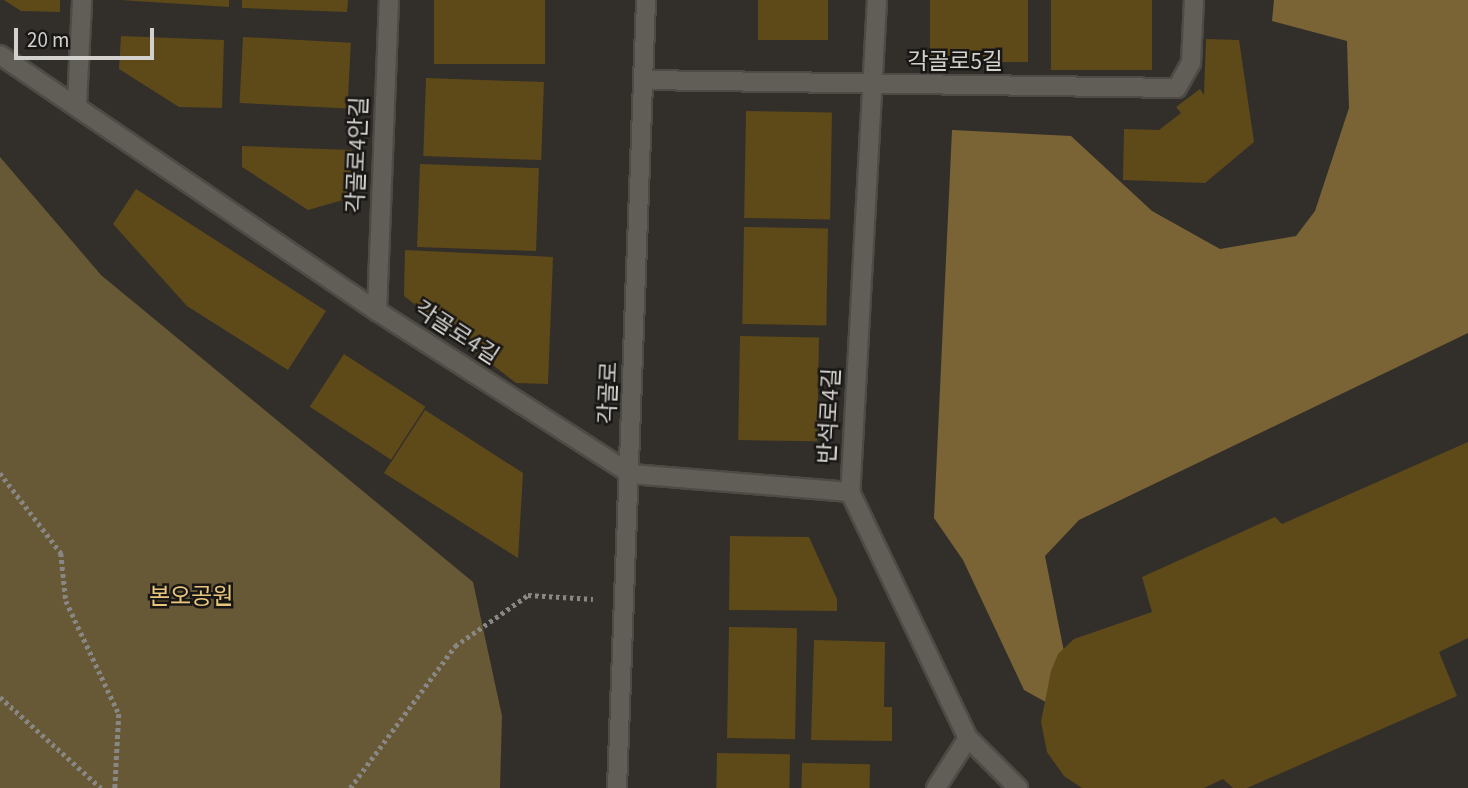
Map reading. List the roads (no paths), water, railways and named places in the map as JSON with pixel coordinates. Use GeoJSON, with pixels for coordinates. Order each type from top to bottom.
{"type":"FeatureCollection","features":[{"type":"Feature","properties":{"kind":"street"},"geometry":{"type":"LineString","coordinates":[[77,104],[82,0]]}},
{"type":"Feature","properties":{"kind":"street","name":"각골로4안길"},"geometry":{"type":"LineString","coordinates":[[377,311],[389,0]]}},
{"type":"Feature","properties":{"kind":"street","name":"각골로"},"geometry":{"type":"LineString","coordinates":[[617,788],[631,474],[646,0]]}},
{"type":"Feature","properties":{"kind":"street","name":"반석로4길"},"geometry":{"type":"LineString","coordinates":[[877,0],[850,492],[968,738],[1018,788]]}},
{"type":"Feature","properties":{"kind":"street","name":"각골로5길"},"geometry":{"type":"LineString","coordinates":[[643,80],[873,86],[1177,88],[1191,63],[1194,0]]}},
{"type":"Feature","properties":{"kind":"street","name":"각골로4길"},"geometry":{"type":"LineString","coordinates":[[0,55],[77,104],[377,311],[631,474],[850,492]]}},
{"type":"Feature","properties":{"kind":"street"},"geometry":{"type":"LineString","coordinates":[[936,788],[968,738]]}},
{"type":"Feature","properties":{"kind":"park label","name":"본오공원"},"geometry":{"type":"Point","coordinates":[191,597]}}]}
